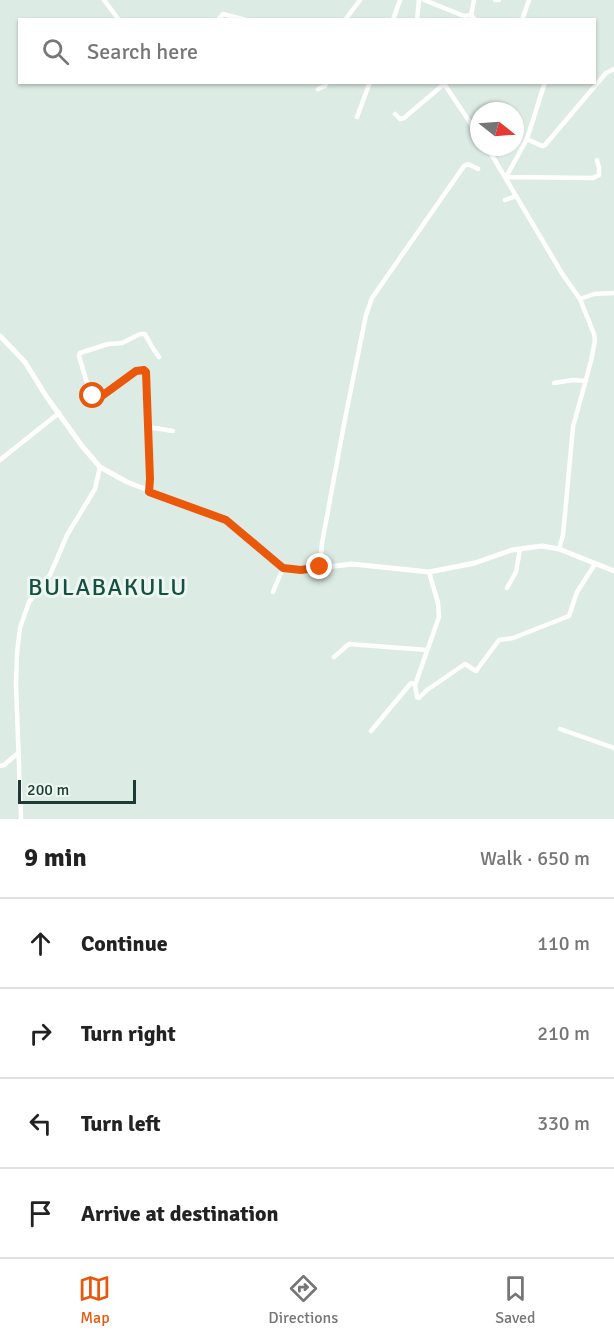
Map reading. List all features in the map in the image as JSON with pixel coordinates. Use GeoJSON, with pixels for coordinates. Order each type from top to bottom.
{"type":"FeatureCollection","features":[{"type":"Feature","properties":{"kind":"street"},"geometry":{"type":"LineString","coordinates":[[104,0],[118,18]]}},
{"type":"Feature","properties":{"kind":"street"},"geometry":{"type":"LineString","coordinates":[[346,18],[360,0]]}},
{"type":"Feature","properties":{"kind":"street"},"geometry":{"type":"LineString","coordinates":[[394,18],[400,0]]}},
{"type":"Feature","properties":{"kind":"street"},"geometry":{"type":"LineString","coordinates":[[417,18],[419,0]]}},
{"type":"Feature","properties":{"kind":"street"},"geometry":{"type":"LineString","coordinates":[[424,0],[464,16],[473,17],[474,0]]}},
{"type":"Feature","properties":{"kind":"street"},"geometry":{"type":"LineString","coordinates":[[523,18],[529,0]]}},
{"type":"Feature","properties":{"kind":"street"},"geometry":{"type":"LineString","coordinates":[[220,18],[223,14],[238,18]]}},
{"type":"Feature","properties":{"kind":"street"},"geometry":{"type":"LineString","coordinates":[[527,139],[542,146],[545,145],[606,73],[614,69]]}},
{"type":"Feature","properties":{"kind":"street"},"geometry":{"type":"LineString","coordinates":[[318,89],[326,84]]}},
{"type":"Feature","properties":{"kind":"street"},"geometry":{"type":"LineString","coordinates":[[357,117],[369,84]]}},
{"type":"Feature","properties":{"kind":"street"},"geometry":{"type":"LineString","coordinates":[[395,114],[400,119],[404,118],[442,84]]}},
{"type":"Feature","properties":{"kind":"street"},"geometry":{"type":"LineString","coordinates":[[444,84],[470,123]]}},
{"type":"Feature","properties":{"kind":"street"},"geometry":{"type":"LineString","coordinates":[[506,177],[527,139],[544,84]]}},
{"type":"Feature","properties":{"kind":"street"},"geometry":{"type":"LineString","coordinates":[[493,156],[580,299],[593,327],[595,340],[573,427],[563,535],[559,549]]}},
{"type":"Feature","properties":{"kind":"street"},"geometry":{"type":"LineString","coordinates":[[506,177],[593,178],[599,176],[600,172],[597,160]]}},
{"type":"Feature","properties":{"kind":"street"},"geometry":{"type":"LineString","coordinates":[[320,567],[322,543],[345,419],[366,315],[372,298],[464,166],[468,164],[478,169]]}},
{"type":"Feature","properties":{"kind":"street"},"geometry":{"type":"LineString","coordinates":[[505,200],[516,196]]}},
{"type":"Feature","properties":{"kind":"street"},"geometry":{"type":"LineString","coordinates":[[580,299],[594,294],[614,293]]}},
{"type":"Feature","properties":{"kind":"street"},"geometry":{"type":"LineString","coordinates":[[149,492],[146,371],[141,369],[136,371],[96,399],[87,383],[79,356],[85,351],[108,344],[122,343],[140,333],[145,334],[159,357]]}},
{"type":"Feature","properties":{"kind":"street"},"geometry":{"type":"LineString","coordinates":[[0,336],[25,362],[59,413],[100,467],[149,492],[226,520],[283,568],[301,570],[352,564],[429,572],[475,563],[520,549],[542,546],[559,549],[614,572]]}},
{"type":"Feature","properties":{"kind":"street"},"geometry":{"type":"LineString","coordinates":[[554,383],[573,380],[586,381]]}},
{"type":"Feature","properties":{"kind":"street"},"geometry":{"type":"LineString","coordinates":[[0,460],[59,413]]}},
{"type":"Feature","properties":{"kind":"street"},"geometry":{"type":"LineString","coordinates":[[148,428],[173,431]]}},
{"type":"Feature","properties":{"kind":"street"},"geometry":{"type":"LineString","coordinates":[[21,819],[17,754],[17,653],[24,613],[29,602],[50,576],[67,535],[95,489],[100,467]]}},
{"type":"Feature","properties":{"kind":"street"},"geometry":{"type":"LineString","coordinates":[[507,588],[517,569],[520,549]]}},
{"type":"Feature","properties":{"kind":"street"},"geometry":{"type":"LineString","coordinates":[[429,572],[439,610],[436,627],[415,685],[418,698],[465,664],[476,671],[499,640],[513,638],[569,616],[577,592],[595,564]]}},
{"type":"Feature","properties":{"kind":"street"},"geometry":{"type":"LineString","coordinates":[[273,592],[283,568]]}},
{"type":"Feature","properties":{"kind":"street"},"geometry":{"type":"LineString","coordinates":[[334,657],[349,644],[427,650]]}},
{"type":"Feature","properties":{"kind":"street"},"geometry":{"type":"LineString","coordinates":[[371,731],[411,683],[415,685]]}},
{"type":"Feature","properties":{"kind":"street"},"geometry":{"type":"LineString","coordinates":[[560,729],[614,748]]}},
{"type":"Feature","properties":{"kind":"street"},"geometry":{"type":"LineString","coordinates":[[0,766],[17,754]]}},
{"type":"Feature","properties":{"kind":"district","name":"BULABAKULU"},"geometry":{"type":"Point","coordinates":[108,587]}},
{"type":"Feature","properties":{"kind":"route"},"geometry":{"type":"LineString","coordinates":[[93,396],[96,399],[99,398],[136,371],[141,369],[146,371],[149,492],[226,520],[283,568],[301,570],[320,567]]}}]}
